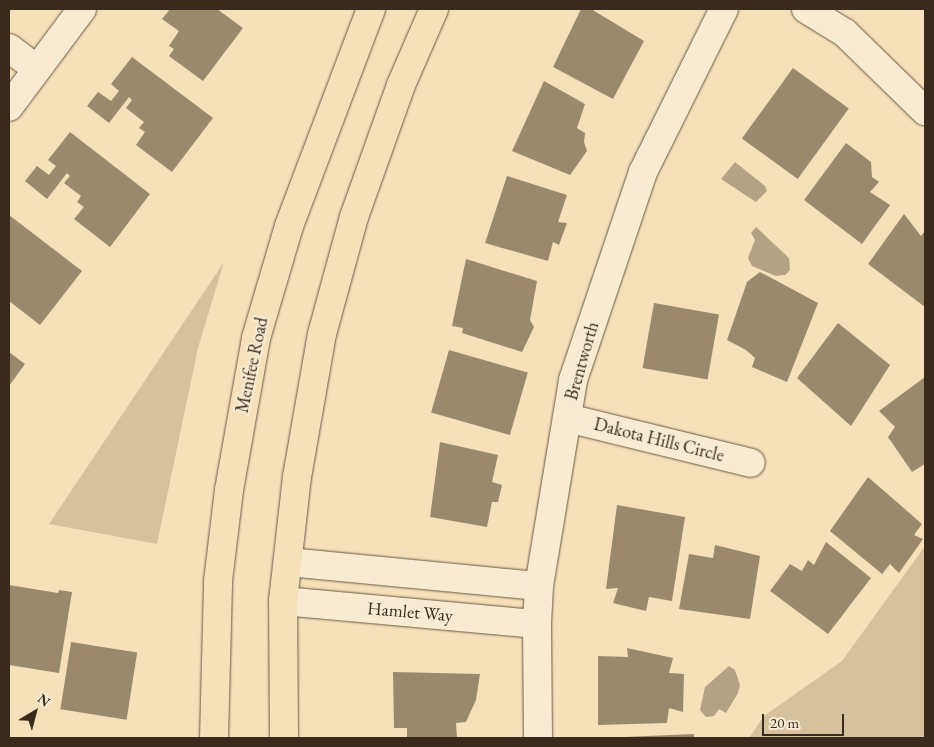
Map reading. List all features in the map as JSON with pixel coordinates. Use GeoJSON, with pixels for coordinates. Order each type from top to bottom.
{"type":"FeatureCollection","features":[{"type":"Feature","properties":{"kind":"main road","name":"Menifee Road"},"geometry":{"type":"LineString","coordinates":[[214,738],[218,581],[228,490],[256,338],[289,226],[371,9]]}},
{"type":"Feature","properties":{"kind":"main road"},"geometry":{"type":"LineString","coordinates":[[284,738],[284,601],[298,477],[322,334],[354,218],[401,85],[434,9]]}},
{"type":"Feature","properties":{"kind":"street"},"geometry":{"type":"LineString","coordinates":[[9,107],[82,9]]}},
{"type":"Feature","properties":{"kind":"street","name":"Brentworth"},"geometry":{"type":"LineString","coordinates":[[538,738],[537,624],[539,586],[573,380],[643,172],[724,9]]}},
{"type":"Feature","properties":{"kind":"street"},"geometry":{"type":"LineString","coordinates":[[806,9],[845,33],[925,111]]}},
{"type":"Feature","properties":{"kind":"street"},"geometry":{"type":"LineString","coordinates":[[9,48],[37,69]]}},
{"type":"Feature","properties":{"kind":"street","name":"Dakota Hills Circle"},"geometry":{"type":"LineString","coordinates":[[567,418],[751,463]]}},
{"type":"Feature","properties":{"kind":"street"},"geometry":{"type":"LineString","coordinates":[[288,562],[539,586]]}},
{"type":"Feature","properties":{"kind":"street","name":"Hamlet Way"},"geometry":{"type":"LineString","coordinates":[[284,601],[537,624]]}},
{"type":"Feature","properties":{"kind":"shaded area"},"geometry":{"type":"Polygon","coordinates":[[[735,162],[765,186],[767,191],[756,202],[721,179],[735,162]]]}},
{"type":"Feature","properties":{"kind":"shaded area"},"geometry":{"type":"Polygon","coordinates":[[[756,227],[789,258],[790,270],[785,275],[776,276],[752,266],[748,258],[755,240],[751,233],[756,227]]]}},
{"type":"Feature","properties":{"kind":"shaded area"},"geometry":{"type":"Polygon","coordinates":[[[224,262],[198,348],[157,544],[49,524],[224,262]]]}},
{"type":"Feature","properties":{"kind":"shaded area"},"geometry":{"type":"Polygon","coordinates":[[[925,546],[925,738],[749,738],[764,716],[842,661],[925,546]]]}},
{"type":"Feature","properties":{"kind":"shaded area"},"geometry":{"type":"Polygon","coordinates":[[[729,666],[735,670],[740,685],[738,693],[726,713],[719,709],[714,716],[706,717],[700,710],[705,687],[729,666]]]}},
{"type":"Feature","properties":{"kind":"building"},"geometry":{"type":"Polygon","coordinates":[[[170,9],[217,9],[243,28],[203,81],[169,56],[174,49],[169,46],[179,31],[162,19],[170,9]]]}},
{"type":"Feature","properties":{"kind":"building"},"geometry":{"type":"Polygon","coordinates":[[[581,9],[591,9],[644,41],[613,99],[553,67],[581,9]]]}},
{"type":"Feature","properties":{"kind":"building"},"geometry":{"type":"Polygon","coordinates":[[[132,57],[213,118],[172,172],[136,145],[145,132],[139,128],[144,122],[126,108],[132,100],[129,97],[109,123],[87,106],[98,92],[111,101],[119,91],[111,84],[132,57]]]}},
{"type":"Feature","properties":{"kind":"building"},"geometry":{"type":"Polygon","coordinates":[[[793,68],[849,109],[798,179],[742,138],[793,68]]]}},
{"type":"Feature","properties":{"kind":"building"},"geometry":{"type":"Polygon","coordinates":[[[544,81],[585,104],[577,128],[585,133],[584,142],[587,151],[570,175],[512,151],[544,81]]]}},
{"type":"Feature","properties":{"kind":"building"},"geometry":{"type":"Polygon","coordinates":[[[70,132],[150,194],[110,247],[74,219],[84,207],[77,202],[81,196],[64,183],[70,176],[67,173],[47,199],[25,181],[37,166],[49,175],[56,166],[48,160],[70,132]]]}},
{"type":"Feature","properties":{"kind":"building"},"geometry":{"type":"Polygon","coordinates":[[[846,143],[871,162],[872,177],[879,182],[870,192],[890,205],[862,244],[804,200],[846,143]]]}},
{"type":"Feature","properties":{"kind":"building"},"geometry":{"type":"Polygon","coordinates":[[[507,176],[567,195],[558,222],[567,223],[559,245],[553,242],[548,261],[485,243],[507,176]]]}},
{"type":"Feature","properties":{"kind":"building"},"geometry":{"type":"Polygon","coordinates":[[[904,214],[921,236],[925,231],[925,307],[868,264],[904,214]]]}},
{"type":"Feature","properties":{"kind":"building"},"geometry":{"type":"Polygon","coordinates":[[[9,215],[82,271],[40,325],[9,301],[9,215]]]}},
{"type":"Feature","properties":{"kind":"building"},"geometry":{"type":"Polygon","coordinates":[[[466,259],[537,281],[530,320],[534,327],[522,352],[462,333],[463,328],[452,326],[466,259]]]}},
{"type":"Feature","properties":{"kind":"building"},"geometry":{"type":"Polygon","coordinates":[[[760,272],[818,303],[787,382],[752,367],[755,358],[746,350],[727,340],[747,282],[760,272]]]}},
{"type":"Feature","properties":{"kind":"building"},"geometry":{"type":"Polygon","coordinates":[[[654,303],[719,314],[708,379],[643,368],[654,303]]]}},
{"type":"Feature","properties":{"kind":"building"},"geometry":{"type":"Polygon","coordinates":[[[838,323],[890,365],[851,426],[797,378],[838,323]]]}},
{"type":"Feature","properties":{"kind":"building"},"geometry":{"type":"Polygon","coordinates":[[[449,350],[528,373],[510,435],[431,412],[449,350]]]}},
{"type":"Feature","properties":{"kind":"building"},"geometry":{"type":"Polygon","coordinates":[[[9,352],[25,364],[9,386],[9,352]]]}},
{"type":"Feature","properties":{"kind":"building"},"geometry":{"type":"Polygon","coordinates":[[[925,377],[925,464],[912,472],[888,437],[895,427],[879,411],[925,377]]]}},
{"type":"Feature","properties":{"kind":"building"},"geometry":{"type":"Polygon","coordinates":[[[440,442],[498,455],[492,482],[502,485],[498,502],[492,502],[487,527],[430,517],[440,442]]]}},
{"type":"Feature","properties":{"kind":"building"},"geometry":{"type":"Polygon","coordinates":[[[868,477],[922,524],[914,535],[923,539],[899,573],[890,564],[882,574],[830,531],[868,477]]]}},
{"type":"Feature","properties":{"kind":"building"},"geometry":{"type":"Polygon","coordinates":[[[617,505],[685,517],[672,601],[649,597],[646,611],[613,603],[618,588],[606,589],[617,505]]]}},
{"type":"Feature","properties":{"kind":"building"},"geometry":{"type":"Polygon","coordinates":[[[826,542],[871,578],[828,634],[770,591],[790,564],[802,571],[808,560],[814,565],[826,542]]]}},
{"type":"Feature","properties":{"kind":"building"},"geometry":{"type":"Polygon","coordinates":[[[715,545],[760,556],[750,619],[679,609],[689,554],[713,558],[715,545]]]}},
{"type":"Feature","properties":{"kind":"building"},"geometry":{"type":"Polygon","coordinates":[[[9,585],[58,593],[59,590],[72,592],[59,673],[9,665],[9,585]]]}},
{"type":"Feature","properties":{"kind":"building"},"geometry":{"type":"Polygon","coordinates":[[[71,642],[137,652],[127,720],[60,709],[71,642]]]}},
{"type":"Feature","properties":{"kind":"building"},"geometry":{"type":"Polygon","coordinates":[[[627,648],[673,658],[669,673],[684,674],[683,712],[669,708],[667,723],[598,725],[598,656],[628,657],[627,648]]]}},
{"type":"Feature","properties":{"kind":"building"},"geometry":{"type":"Polygon","coordinates":[[[393,672],[480,674],[476,700],[466,722],[456,723],[457,738],[407,738],[407,728],[394,728],[393,672]]]}},
{"type":"Feature","properties":{"kind":"building"},"geometry":{"type":"Polygon","coordinates":[[[694,734],[694,738],[624,738],[624,737],[694,734]]]}}]}
